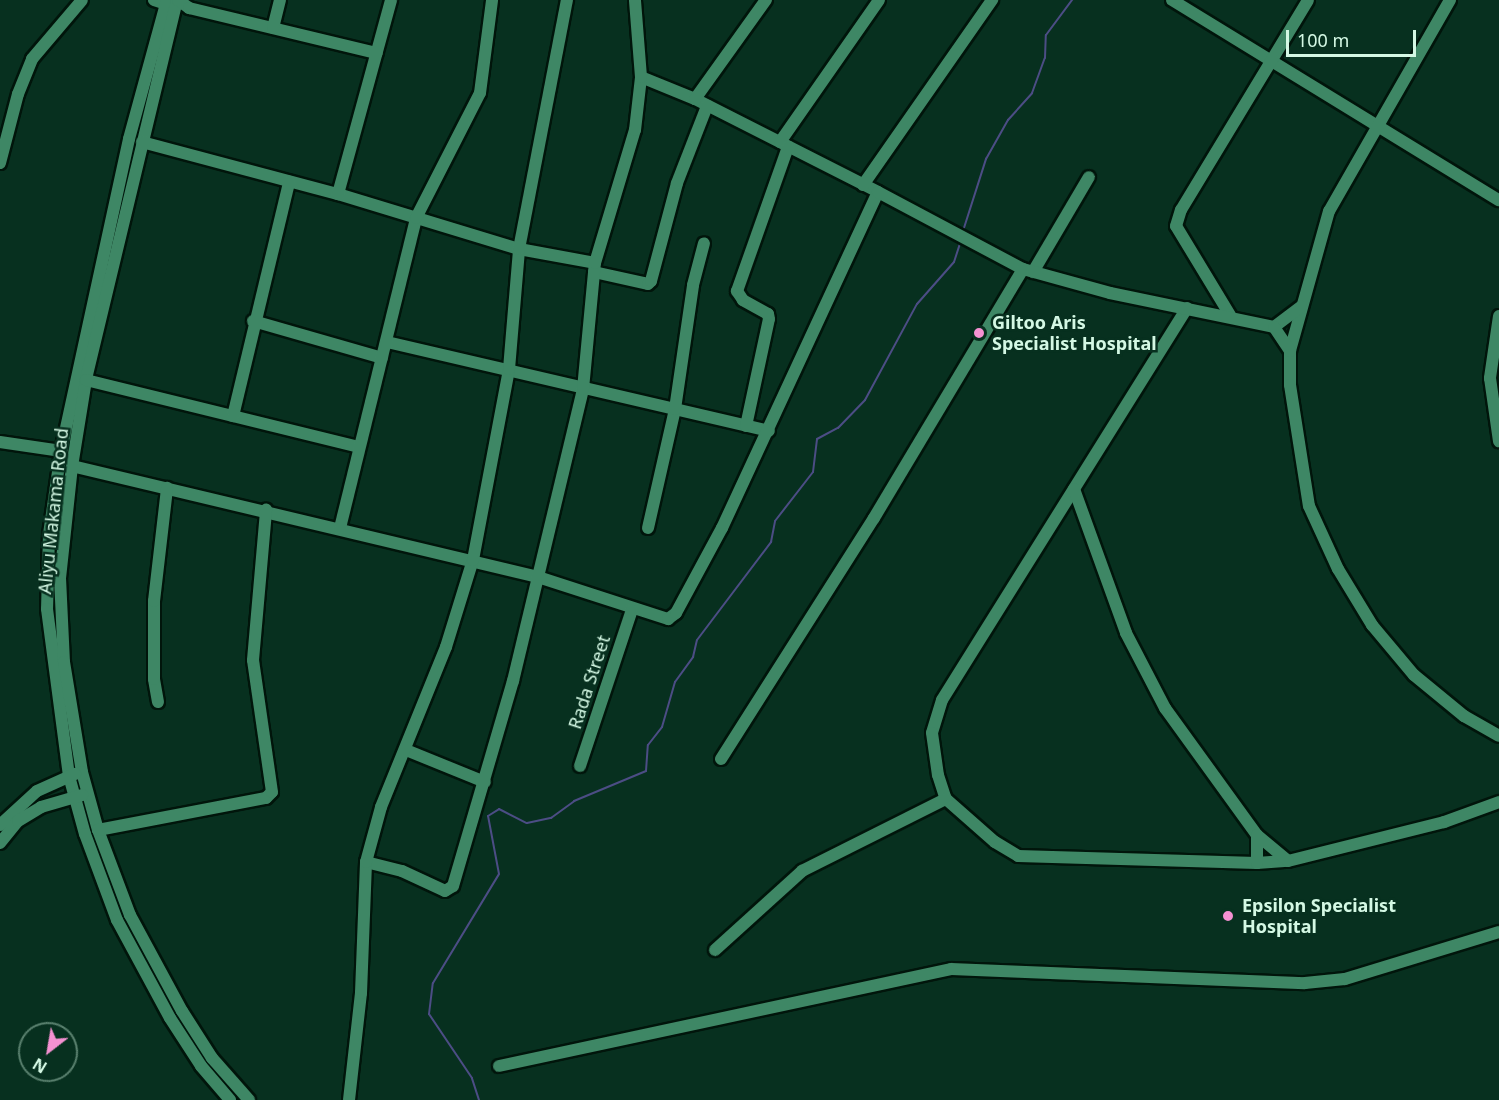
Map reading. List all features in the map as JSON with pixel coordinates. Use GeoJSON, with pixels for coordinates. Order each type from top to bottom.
{"type":"FeatureCollection","features":[{"type":"Feature","properties":{"kind":"street"},"geometry":{"type":"LineString","coordinates":[[0,163],[18,94],[32,59],[82,0]]}},
{"type":"Feature","properties":{"kind":"street"},"geometry":{"type":"LineString","coordinates":[[273,28],[280,0]]}},
{"type":"Feature","properties":{"kind":"street"},"geometry":{"type":"LineString","coordinates":[[338,194],[391,0]]}},
{"type":"Feature","properties":{"kind":"street"},"geometry":{"type":"LineString","coordinates":[[340,528],[358,447],[387,342],[416,218],[480,93],[492,0]]}},
{"type":"Feature","properties":{"kind":"street"},"geometry":{"type":"LineString","coordinates":[[366,862],[451,890],[485,782],[538,577],[583,389],[594,268],[635,130],[641,77],[635,0]]}},
{"type":"Feature","properties":{"kind":"street"},"geometry":{"type":"LineString","coordinates":[[142,142],[338,194],[519,249],[648,284],[651,281],[701,102],[766,0]]}},
{"type":"Feature","properties":{"kind":"street"},"geometry":{"type":"LineString","coordinates":[[746,426],[769,319],[768,314],[743,300],[737,291],[784,145],[879,0]]}},
{"type":"Feature","properties":{"kind":"street"},"geometry":{"type":"LineString","coordinates":[[863,185],[992,0]]}},
{"type":"Feature","properties":{"kind":"street"},"geometry":{"type":"LineString","coordinates":[[1172,0],[1272,59],[1376,126],[1499,200]]}},
{"type":"Feature","properties":{"kind":"street"},"geometry":{"type":"LineString","coordinates":[[1230,315],[1176,226],[1181,210],[1308,0]]}},
{"type":"Feature","properties":{"kind":"street"},"geometry":{"type":"LineString","coordinates":[[1450,0],[1329,211],[1290,351],[1295,435],[1309,506],[1338,569],[1372,625],[1414,675],[1464,716],[1499,736]]}},
{"type":"Feature","properties":{"kind":"street"},"geometry":{"type":"LineString","coordinates":[[168,1],[376,53]]}},
{"type":"Feature","properties":{"kind":"street","name":"Aliyu Makama Road"},"geometry":{"type":"LineString","coordinates":[[168,1],[142,142],[106,268],[72,466],[60,578],[64,662],[82,772],[98,830],[130,915],[153,960],[212,1058],[249,1100]]}},
{"type":"Feature","properties":{"kind":"street","name":"Aliyu Makama Road"},"geometry":{"type":"LineString","coordinates":[[168,1],[61,451],[49,534],[47,609],[69,776],[117,920],[141,966],[201,1066],[230,1100]]}},
{"type":"Feature","properties":{"kind":"street"},"geometry":{"type":"LineString","coordinates":[[349,1100],[361,993],[366,862],[381,807],[446,647],[473,560],[509,369],[519,249],[562,3]]}},
{"type":"Feature","properties":{"kind":"street"},"geometry":{"type":"LineString","coordinates":[[641,77],[701,102],[1028,271],[1187,308],[1230,315],[1274,327],[1290,351]]}},
{"type":"Feature","properties":{"kind":"street"},"geometry":{"type":"LineString","coordinates":[[721,759],[1089,177]]}},
{"type":"Feature","properties":{"kind":"street"},"geometry":{"type":"LineString","coordinates":[[233,416],[289,182]]}},
{"type":"Feature","properties":{"kind":"street"},"geometry":{"type":"LineString","coordinates":[[72,466],[473,560],[538,577],[632,610],[668,619],[676,614],[769,430],[878,192]]}},
{"type":"Feature","properties":{"kind":"street"},"geometry":{"type":"LineString","coordinates":[[648,528],[675,409],[693,285],[704,243]]}},
{"type":"Feature","properties":{"kind":"street"},"geometry":{"type":"LineString","coordinates":[[1208,312],[1211,285]]}},
{"type":"Feature","properties":{"kind":"street"},"geometry":{"type":"LineString","coordinates":[[1274,327],[1301,307]]}},
{"type":"Feature","properties":{"kind":"street"},"geometry":{"type":"LineString","coordinates":[[1187,308],[942,700],[932,733],[938,775],[946,799],[995,842],[1018,856],[1257,863],[1288,861],[1444,822],[1499,802]]}},
{"type":"Feature","properties":{"kind":"street"},"geometry":{"type":"LineString","coordinates":[[1499,316],[1490,378],[1499,441]]}},
{"type":"Feature","properties":{"kind":"street"},"geometry":{"type":"LineString","coordinates":[[254,321],[382,358]]}},
{"type":"Feature","properties":{"kind":"street"},"geometry":{"type":"LineString","coordinates":[[387,342],[509,369],[583,389],[769,430]]}},
{"type":"Feature","properties":{"kind":"street"},"geometry":{"type":"LineString","coordinates":[[86,380],[358,447]]}},
{"type":"Feature","properties":{"kind":"street"},"geometry":{"type":"LineString","coordinates":[[0,442],[61,451]]}},
{"type":"Feature","properties":{"kind":"street"},"geometry":{"type":"LineString","coordinates":[[158,702],[154,679],[154,601],[167,488]]}},
{"type":"Feature","properties":{"kind":"street"},"geometry":{"type":"LineString","coordinates":[[1074,489],[1126,633],[1165,708],[1257,835],[1288,861]]}},
{"type":"Feature","properties":{"kind":"street"},"geometry":{"type":"LineString","coordinates":[[98,830],[266,798],[272,792],[253,660],[266,510]]}},
{"type":"Feature","properties":{"kind":"street","name":"Rada Street"},"geometry":{"type":"LineString","coordinates":[[580,766],[632,610]]}},
{"type":"Feature","properties":{"kind":"street"},"geometry":{"type":"LineString","coordinates":[[406,750],[485,782]]}},
{"type":"Feature","properties":{"kind":"street"},"geometry":{"type":"LineString","coordinates":[[0,825],[37,791],[82,772]]}},
{"type":"Feature","properties":{"kind":"street"},"geometry":{"type":"LineString","coordinates":[[0,843],[26,817],[88,794]]}},
{"type":"Feature","properties":{"kind":"street"},"geometry":{"type":"LineString","coordinates":[[715,950],[802,871],[946,799]]}},
{"type":"Feature","properties":{"kind":"street"},"geometry":{"type":"LineString","coordinates":[[1257,835],[1257,863]]}},
{"type":"Feature","properties":{"kind":"street"},"geometry":{"type":"LineString","coordinates":[[499,1065],[951,969],[1305,983],[1345,979],[1499,932]]}},
{"type":"Feature","properties":{"kind":"waterway"},"geometry":{"type":"LineString","coordinates":[[963,231],[986,159],[1008,120],[1032,93],[1045,58],[1046,35],[1072,0]]}},
{"type":"Feature","properties":{"kind":"waterway"},"geometry":{"type":"LineString","coordinates":[[479,1100],[472,1078],[429,1014],[433,983],[499,874],[488,816],[499,809],[527,823],[551,818],[574,801],[646,771],[648,745],[662,727],[675,682],[693,657],[697,640],[771,542],[775,521],[813,472],[817,439],[838,428],[865,400],[917,304],[954,262],[961,240]]}},
{"type":"Feature","properties":{"kind":"place","name":"Giltoo Aris Specialist Hospital"},"geometry":{"type":"Point","coordinates":[979,333]}},
{"type":"Feature","properties":{"kind":"place","name":"Epsilon Specialist Hospital"},"geometry":{"type":"Point","coordinates":[1228,916]}}]}
